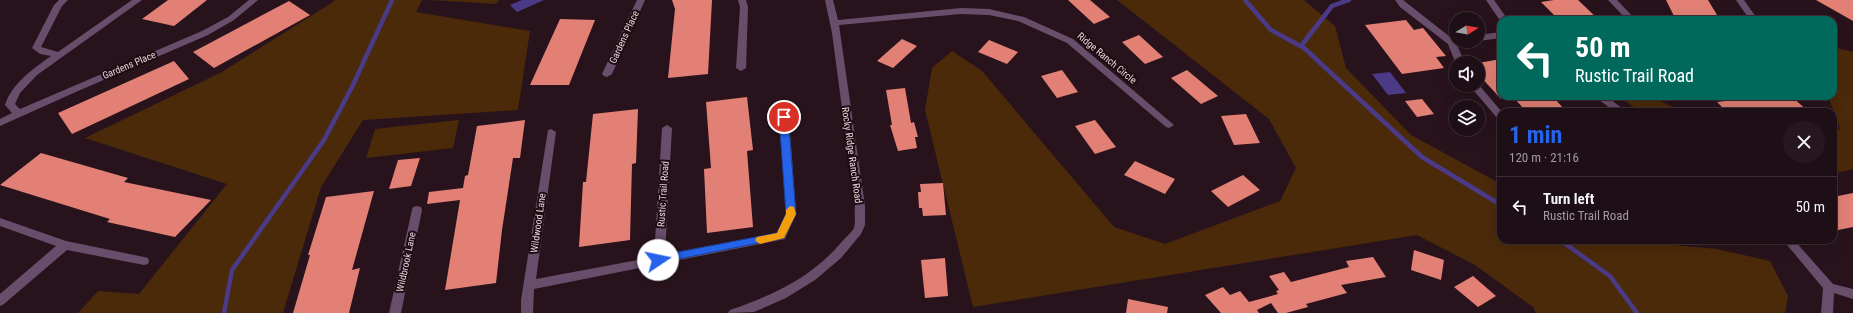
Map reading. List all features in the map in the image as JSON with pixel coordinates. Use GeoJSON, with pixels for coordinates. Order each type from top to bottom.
{"type":"FeatureCollection","features":[{"type":"Feature","properties":{"kind":"street"},"geometry":{"type":"LineString","coordinates":[[59,55],[39,51],[36,48],[58,5],[64,0]]}},
{"type":"Feature","properties":{"kind":"street"},"geometry":{"type":"LineString","coordinates":[[18,113],[10,105],[12,98],[16,91],[34,73],[138,0]]}},
{"type":"Feature","properties":{"kind":"street","name":"Gardens Place"},"geometry":{"type":"LineString","coordinates":[[0,122],[194,38],[241,13],[254,0]]}},
{"type":"Feature","properties":{"kind":"street","name":"Gardens Place"},"geometry":{"type":"LineString","coordinates":[[607,74],[641,0]]}},
{"type":"Feature","properties":{"kind":"street"},"geometry":{"type":"LineString","coordinates":[[741,68],[744,7],[742,0]]}},
{"type":"Feature","properties":{"kind":"street","name":"Rocky Ridge Ranch Road"},"geometry":{"type":"LineString","coordinates":[[734,313],[767,302],[791,290],[815,274],[838,254],[858,229],[860,206],[834,23],[829,0]]}},
{"type":"Feature","properties":{"kind":"street"},"geometry":{"type":"LineString","coordinates":[[1399,0],[1403,5],[1449,41]]}},
{"type":"Feature","properties":{"kind":"street"},"geometry":{"type":"LineString","coordinates":[[1490,0],[1501,16]]}},
{"type":"Feature","properties":{"kind":"street"},"geometry":{"type":"LineString","coordinates":[[1612,0],[1628,16]]}},
{"type":"Feature","properties":{"kind":"street"},"geometry":{"type":"LineString","coordinates":[[1740,0],[1751,16]]}},
{"type":"Feature","properties":{"kind":"street","name":"Ridge Ranch Circle"},"geometry":{"type":"LineString","coordinates":[[834,23],[961,11],[989,12],[1021,19],[1070,41],[1169,125]]}},
{"type":"Feature","properties":{"kind":"street"},"geometry":{"type":"LineString","coordinates":[[1485,37],[1497,35]]}},
{"type":"Feature","properties":{"kind":"street"},"geometry":{"type":"LineString","coordinates":[[1480,92],[1497,112]]}},
{"type":"Feature","properties":{"kind":"street"},"geometry":{"type":"LineString","coordinates":[[1605,100],[1616,108]]}},
{"type":"Feature","properties":{"kind":"street"},"geometry":{"type":"LineString","coordinates":[[530,285],[781,236],[791,214],[784,117]]}},
{"type":"Feature","properties":{"kind":"street","name":"Rustic Trail Road"},"geometry":{"type":"LineString","coordinates":[[658,260],[667,128]]}},
{"type":"Feature","properties":{"kind":"street","name":"Wildwood Lane"},"geometry":{"type":"LineString","coordinates":[[528,313],[530,285],[551,132]]}},
{"type":"Feature","properties":{"kind":"street","name":"Wildbrook Lane"},"geometry":{"type":"LineString","coordinates":[[395,313],[417,210]]}},
{"type":"Feature","properties":{"kind":"street"},"geometry":{"type":"LineString","coordinates":[[0,222],[65,245],[144,261]]}},
{"type":"Feature","properties":{"kind":"street"},"geometry":{"type":"LineString","coordinates":[[1791,244],[1829,287],[1853,294]]}},
{"type":"Feature","properties":{"kind":"street"},"geometry":{"type":"LineString","coordinates":[[0,301],[65,245]]}},
{"type":"Feature","properties":{"kind":"street"},"geometry":{"type":"LineString","coordinates":[[1827,313],[1829,287]]}},
{"type":"Feature","properties":{"kind":"shaded area"},"geometry":{"type":"Polygon","coordinates":[[[334,0],[422,0],[416,12],[530,31],[518,110],[363,120],[321,187],[283,313],[78,313],[98,291],[139,294],[227,184],[85,138],[222,72],[334,0]]]}},
{"type":"Feature","properties":{"kind":"shaded area"},"geometry":{"type":"Polygon","coordinates":[[[430,0],[499,0],[496,4],[430,0]]]}},
{"type":"Feature","properties":{"kind":"shaded area"},"geometry":{"type":"Polygon","coordinates":[[[522,0],[544,0],[517,12],[510,5],[522,0]]]}},
{"type":"Feature","properties":{"kind":"shaded area"},"geometry":{"type":"Polygon","coordinates":[[[1117,0],[1304,0],[1335,26],[1346,68],[1411,135],[1497,182],[1497,244],[1662,244],[1717,249],[1770,261],[1788,296],[1785,313],[1536,313],[1533,307],[1475,265],[1417,235],[973,307],[925,110],[932,68],[952,51],[982,71],[1114,227],[1165,244],[1280,201],[1296,168],[1269,119],[1117,0]]]}},
{"type":"Feature","properties":{"kind":"shaded area"},"geometry":{"type":"Polygon","coordinates":[[[1837,48],[1853,52],[1853,169],[1837,173],[1837,130],[1840,129],[1837,121],[1837,108],[1832,108],[1829,100],[1837,100],[1837,48]]]}},
{"type":"Feature","properties":{"kind":"shaded area"},"geometry":{"type":"Polygon","coordinates":[[[1390,72],[1406,93],[1388,95],[1372,74],[1390,72]]]}},
{"type":"Feature","properties":{"kind":"shaded area"},"geometry":{"type":"Polygon","coordinates":[[[1624,100],[1659,100],[1674,108],[1635,108],[1624,100]]]}},
{"type":"Feature","properties":{"kind":"shaded area"},"geometry":{"type":"Polygon","coordinates":[[[459,120],[453,148],[366,158],[375,129],[459,120]]]}},
{"type":"Feature","properties":{"kind":"building"},"geometry":{"type":"Polygon","coordinates":[[[168,0],[207,0],[174,26],[142,19],[168,0]]]}},
{"type":"Feature","properties":{"kind":"building"},"geometry":{"type":"Polygon","coordinates":[[[672,0],[712,0],[708,74],[668,78],[675,9],[672,0]]]}},
{"type":"Feature","properties":{"kind":"building"},"geometry":{"type":"Polygon","coordinates":[[[1068,0],[1090,0],[1110,17],[1094,24],[1068,0]]]}},
{"type":"Feature","properties":{"kind":"building"},"geometry":{"type":"Polygon","coordinates":[[[1554,0],[1578,0],[1595,16],[1555,16],[1541,2],[1554,0]]]}},
{"type":"Feature","properties":{"kind":"building"},"geometry":{"type":"Polygon","coordinates":[[[1666,0],[1708,0],[1718,16],[1674,16],[1666,0]]]}},
{"type":"Feature","properties":{"kind":"building"},"geometry":{"type":"Polygon","coordinates":[[[1816,0],[1853,0],[1853,21],[1816,0]]]}},
{"type":"Feature","properties":{"kind":"building"},"geometry":{"type":"Polygon","coordinates":[[[289,1],[310,15],[214,68],[193,52],[289,1]]]}},
{"type":"Feature","properties":{"kind":"building"},"geometry":{"type":"Polygon","coordinates":[[[560,19],[595,20],[569,85],[530,85],[560,19]]]}},
{"type":"Feature","properties":{"kind":"building"},"geometry":{"type":"Polygon","coordinates":[[[1406,20],[1414,30],[1423,28],[1446,56],[1436,57],[1444,68],[1402,74],[1365,25],[1406,20]]]}},
{"type":"Feature","properties":{"kind":"building"},"geometry":{"type":"Polygon","coordinates":[[[1139,35],[1163,57],[1145,64],[1122,42],[1139,35]]]}},
{"type":"Feature","properties":{"kind":"building"},"geometry":{"type":"Polygon","coordinates":[[[902,39],[917,46],[893,68],[877,61],[902,39]]]}},
{"type":"Feature","properties":{"kind":"building"},"geometry":{"type":"Polygon","coordinates":[[[989,40],[1018,52],[1007,64],[978,52],[989,40]]]}},
{"type":"Feature","properties":{"kind":"building"},"geometry":{"type":"Polygon","coordinates":[[[1497,60],[1497,95],[1485,82],[1485,62],[1497,60]]]}},
{"type":"Feature","properties":{"kind":"building"},"geometry":{"type":"Polygon","coordinates":[[[174,61],[189,79],[72,134],[58,113],[174,61]]]}},
{"type":"Feature","properties":{"kind":"building"},"geometry":{"type":"Polygon","coordinates":[[[1062,70],[1078,92],[1057,98],[1041,76],[1062,70]]]}},
{"type":"Feature","properties":{"kind":"building"},"geometry":{"type":"Polygon","coordinates":[[[1187,70],[1218,96],[1201,104],[1171,78],[1187,70]]]}},
{"type":"Feature","properties":{"kind":"building"},"geometry":{"type":"Polygon","coordinates":[[[905,88],[911,123],[914,122],[918,137],[915,137],[917,148],[898,151],[890,125],[892,125],[886,90],[905,88]]]}},
{"type":"Feature","properties":{"kind":"building"},"geometry":{"type":"Polygon","coordinates":[[[747,97],[753,150],[747,151],[753,227],[707,233],[704,169],[711,168],[706,102],[747,97]]]}},
{"type":"Feature","properties":{"kind":"building"},"geometry":{"type":"Polygon","coordinates":[[[1422,99],[1434,114],[1417,117],[1405,101],[1422,99]]]}},
{"type":"Feature","properties":{"kind":"building"},"geometry":{"type":"Polygon","coordinates":[[[1516,100],[1556,100],[1563,108],[1523,108],[1516,100]]]}},
{"type":"Feature","properties":{"kind":"building"},"geometry":{"type":"Polygon","coordinates":[[[1734,100],[1796,100],[1804,108],[1723,108],[1717,102],[1734,100]]]}},
{"type":"Feature","properties":{"kind":"building"},"geometry":{"type":"Polygon","coordinates":[[[638,109],[636,163],[632,164],[630,240],[579,247],[583,182],[586,182],[593,114],[638,109]]]}},
{"type":"Feature","properties":{"kind":"building"},"geometry":{"type":"Polygon","coordinates":[[[1246,114],[1260,143],[1234,145],[1221,116],[1246,114]]]}},
{"type":"Feature","properties":{"kind":"building"},"geometry":{"type":"Polygon","coordinates":[[[525,120],[520,158],[513,158],[496,283],[445,290],[460,200],[427,204],[429,192],[463,188],[465,176],[468,175],[477,126],[525,120]]]}},
{"type":"Feature","properties":{"kind":"building"},"geometry":{"type":"Polygon","coordinates":[[[1095,120],[1116,147],[1095,154],[1075,126],[1095,120]]]}},
{"type":"Feature","properties":{"kind":"building"},"geometry":{"type":"Polygon","coordinates":[[[41,153],[128,178],[124,182],[211,200],[175,237],[107,222],[110,219],[0,185],[41,153]]]}},
{"type":"Feature","properties":{"kind":"building"},"geometry":{"type":"Polygon","coordinates":[[[420,158],[411,186],[389,189],[398,160],[420,158]]]}},
{"type":"Feature","properties":{"kind":"building"},"geometry":{"type":"Polygon","coordinates":[[[1135,161],[1175,179],[1165,194],[1124,175],[1135,161]]]}},
{"type":"Feature","properties":{"kind":"building"},"geometry":{"type":"Polygon","coordinates":[[[1243,175],[1260,190],[1228,207],[1211,191],[1243,175]]]}},
{"type":"Feature","properties":{"kind":"building"},"geometry":{"type":"Polygon","coordinates":[[[943,183],[946,215],[923,216],[922,208],[919,208],[918,192],[921,192],[920,184],[943,183]]]}},
{"type":"Feature","properties":{"kind":"building"},"geometry":{"type":"Polygon","coordinates":[[[374,191],[352,270],[360,268],[349,313],[293,313],[310,255],[308,255],[326,197],[374,191]]]}},
{"type":"Feature","properties":{"kind":"building"},"geometry":{"type":"Polygon","coordinates":[[[1853,193],[1853,227],[1837,230],[1837,196],[1853,193]]]}},
{"type":"Feature","properties":{"kind":"building"},"geometry":{"type":"Polygon","coordinates":[[[1414,250],[1444,260],[1441,280],[1411,270],[1414,250]]]}},
{"type":"Feature","properties":{"kind":"building"},"geometry":{"type":"Polygon","coordinates":[[[1373,257],[1386,277],[1341,285],[1347,293],[1306,304],[1308,307],[1286,313],[1278,313],[1271,303],[1257,310],[1259,313],[1221,313],[1205,295],[1223,287],[1230,295],[1240,291],[1249,302],[1278,294],[1276,291],[1279,290],[1269,276],[1284,272],[1291,282],[1349,267],[1346,261],[1373,257]]]}},
{"type":"Feature","properties":{"kind":"building"},"geometry":{"type":"Polygon","coordinates":[[[945,258],[948,296],[925,298],[921,260],[945,258]]]}},
{"type":"Feature","properties":{"kind":"building"},"geometry":{"type":"Polygon","coordinates":[[[1473,276],[1496,296],[1478,307],[1454,287],[1473,276]]]}},
{"type":"Feature","properties":{"kind":"building"},"geometry":{"type":"Polygon","coordinates":[[[1128,299],[1168,307],[1167,313],[1126,313],[1128,299]]]}},
{"type":"Feature","properties":{"kind":"waterway"},"geometry":{"type":"LineString","coordinates":[[224,313],[232,270],[324,140],[353,85],[392,0]]}},
{"type":"Feature","properties":{"kind":"waterway"},"geometry":{"type":"LineString","coordinates":[[1245,0],[1271,30],[1304,48],[1422,157],[1497,203]]}},
{"type":"Feature","properties":{"kind":"waterway"},"geometry":{"type":"LineString","coordinates":[[1301,46],[1332,6],[1349,0]]}},
{"type":"Feature","properties":{"kind":"waterway"},"geometry":{"type":"LineString","coordinates":[[1566,244],[1610,276],[1637,313]]}},
{"type":"Feature","properties":{"kind":"slow traffic"},"geometry":{"type":"LineString","coordinates":[[760,240],[781,236],[791,214],[790,210]]}},
{"type":"Feature","properties":{"kind":"route"},"geometry":{"type":"LineString","coordinates":[[658,260],[781,236],[791,214],[784,117]]}}]}
